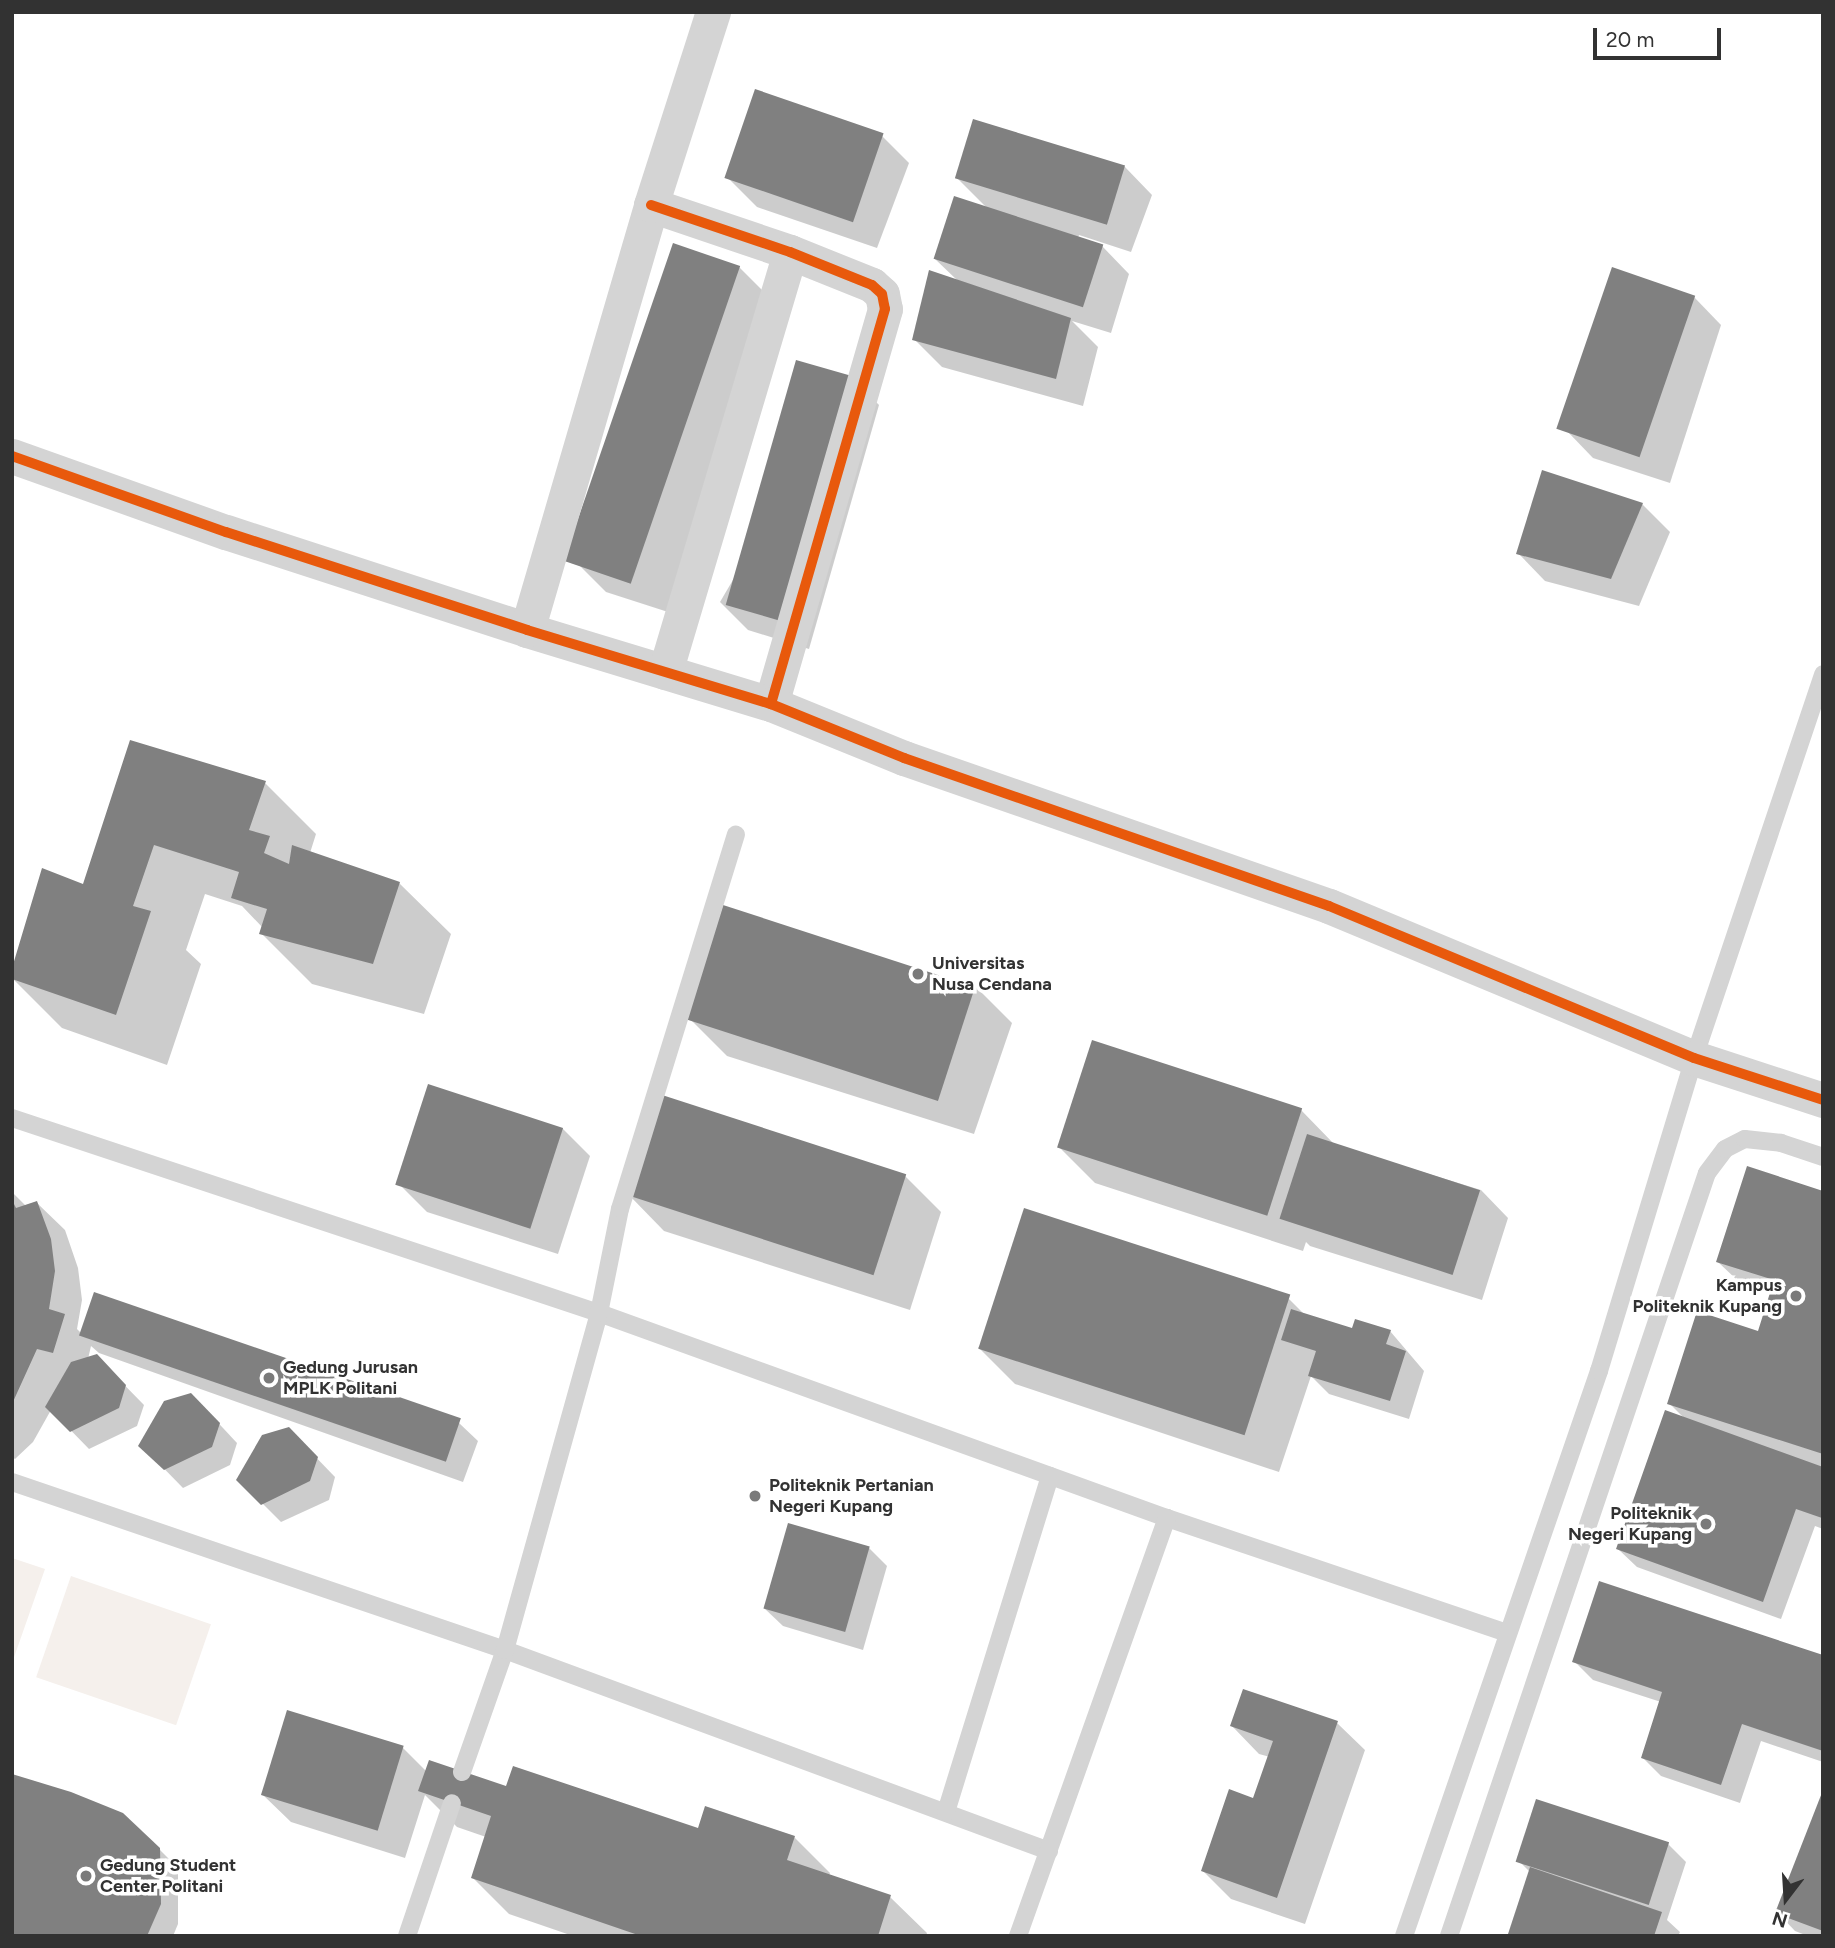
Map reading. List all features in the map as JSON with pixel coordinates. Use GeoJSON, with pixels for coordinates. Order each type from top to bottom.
{"type":"FeatureCollection","features":[{"type":"Feature","properties":{"kind":"street"},"geometry":{"type":"LineString","coordinates":[[527,630],[651,205],[713,12]]}},
{"type":"Feature","properties":{"kind":"street"},"geometry":{"type":"LineString","coordinates":[[651,205],[790,252],[872,285],[882,294],[885,309],[771,704]]}},
{"type":"Feature","properties":{"kind":"street"},"geometry":{"type":"LineString","coordinates":[[665,672],[790,252]]}},
{"type":"Feature","properties":{"kind":"street"},"geometry":{"type":"LineString","coordinates":[[12,456],[226,532],[527,630],[771,704],[904,758],[1329,906],[1694,1058],[1823,1100]]}},
{"type":"Feature","properties":{"kind":"lane"},"geometry":{"type":"LineString","coordinates":[[1404,1936],[1600,1370],[1694,1058],[1823,674]]}},
{"type":"Feature","properties":{"kind":"lane"},"geometry":{"type":"LineString","coordinates":[[462,1772],[505,1650],[599,1313],[620,1209],[736,835]]}},
{"type":"Feature","properties":{"kind":"lane"},"geometry":{"type":"LineString","coordinates":[[12,1118],[599,1313],[1167,1518],[1507,1633]]}},
{"type":"Feature","properties":{"kind":"lane"},"geometry":{"type":"LineString","coordinates":[[1449,1936],[1707,1173],[1725,1149],[1745,1139],[1781,1143],[1823,1157]]}},
{"type":"Feature","properties":{"kind":"lane"},"geometry":{"type":"LineString","coordinates":[[946,1812],[1050,1476]]}},
{"type":"Feature","properties":{"kind":"lane"},"geometry":{"type":"LineString","coordinates":[[12,1482],[505,1650],[1049,1851]]}},
{"type":"Feature","properties":{"kind":"lane"},"geometry":{"type":"LineString","coordinates":[[1018,1936],[1167,1518]]}},
{"type":"Feature","properties":{"kind":"lane"},"geometry":{"type":"LineString","coordinates":[[407,1936],[452,1803]]}},
{"type":"Feature","properties":{"kind":"shaded area"},"geometry":{"type":"Polygon","coordinates":[[[12,1558],[45,1569],[12,1663],[12,1558]]]}},
{"type":"Feature","properties":{"kind":"shaded area"},"geometry":{"type":"Polygon","coordinates":[[[71,1576],[211,1624],[176,1725],[36,1677],[71,1576]]]}},
{"type":"Feature","properties":{"kind":"building"},"geometry":{"type":"Polygon","coordinates":[[[755,89],[884,133],[853,222],[724,178],[755,89]]]}},
{"type":"Feature","properties":{"kind":"building"},"geometry":{"type":"Polygon","coordinates":[[[973,119],[1125,165],[1107,225],[955,178],[973,119]]]}},
{"type":"Feature","properties":{"kind":"building"},"geometry":{"type":"Polygon","coordinates":[[[954,196],[1103,245],[1083,307],[934,259],[954,196]]]}},
{"type":"Feature","properties":{"kind":"building"},"geometry":{"type":"Polygon","coordinates":[[[673,243],[740,266],[631,584],[564,561],[673,243]]]}},
{"type":"Feature","properties":{"kind":"building"},"geometry":{"type":"Polygon","coordinates":[[[1612,267],[1695,296],[1640,457],[1556,429],[1612,267]]]}},
{"type":"Feature","properties":{"kind":"building"},"geometry":{"type":"Polygon","coordinates":[[[929,270],[1071,318],[1056,379],[912,340],[929,270]]]}},
{"type":"Feature","properties":{"kind":"building"},"geometry":{"type":"Polygon","coordinates":[[[796,360],[853,376],[782,621],[726,605],[796,360]]]}},
{"type":"Feature","properties":{"kind":"building"},"geometry":{"type":"Polygon","coordinates":[[[1542,470],[1643,503],[1611,579],[1516,554],[1542,470]]]}},
{"type":"Feature","properties":{"kind":"building"},"geometry":{"type":"Polygon","coordinates":[[[130,740],[266,781],[249,830],[270,836],[264,853],[289,864],[292,845],[400,882],[373,964],[259,934],[267,909],[231,898],[239,872],[154,845],[133,906],[151,911],[116,1015],[12,979],[12,968],[42,868],[83,884],[130,740]]]}},
{"type":"Feature","properties":{"kind":"building"},"geometry":{"type":"Polygon","coordinates":[[[723,905],[975,987],[938,1101],[686,1019],[723,905]]]}},
{"type":"Feature","properties":{"kind":"building"},"geometry":{"type":"Polygon","coordinates":[[[1092,1040],[1302,1108],[1267,1216],[1057,1147],[1092,1040]]]}},
{"type":"Feature","properties":{"kind":"building"},"geometry":{"type":"Polygon","coordinates":[[[428,1084],[563,1128],[530,1229],[395,1185],[428,1084]]]}},
{"type":"Feature","properties":{"kind":"building"},"geometry":{"type":"Polygon","coordinates":[[[659,1094],[906,1174],[874,1275],[626,1195],[659,1094]]]}},
{"type":"Feature","properties":{"kind":"building"},"geometry":{"type":"Polygon","coordinates":[[[1307,1134],[1480,1190],[1453,1275],[1279,1219],[1307,1134]]]}},
{"type":"Feature","properties":{"kind":"building","name":"Kampus Politeknik Kupang"},"geometry":{"type":"Polygon","coordinates":[[[1747,1166],[1823,1191],[1823,1454],[1667,1404],[1697,1311],[1758,1331],[1774,1280],[1716,1262],[1747,1166]]]}},
{"type":"Feature","properties":{"kind":"building"},"geometry":{"type":"Polygon","coordinates":[[[12,1200],[16,1208],[37,1201],[51,1239],[55,1271],[49,1309],[65,1314],[53,1353],[37,1349],[12,1404],[12,1200]]]}},
{"type":"Feature","properties":{"kind":"building"},"geometry":{"type":"Polygon","coordinates":[[[1024,1208],[1290,1295],[1245,1435],[978,1349],[1024,1208]]]}},
{"type":"Feature","properties":{"kind":"building","name":"Gedung Jurusan MPLK Politani"},"geometry":{"type":"Polygon","coordinates":[[[94,1292],[461,1418],[446,1462],[79,1335],[94,1292]]]}},
{"type":"Feature","properties":{"kind":"building"},"geometry":{"type":"Polygon","coordinates":[[[1291,1309],[1352,1328],[1355,1319],[1391,1330],[1386,1344],[1406,1351],[1390,1401],[1308,1376],[1316,1351],[1281,1340],[1291,1309]]]}},
{"type":"Feature","properties":{"kind":"building"},"geometry":{"type":"Polygon","coordinates":[[[97,1354],[126,1385],[119,1408],[70,1432],[45,1407],[71,1362],[97,1354]]]}},
{"type":"Feature","properties":{"kind":"building"},"geometry":{"type":"Polygon","coordinates":[[[191,1393],[220,1423],[212,1447],[164,1470],[138,1446],[164,1401],[191,1393]]]}},
{"type":"Feature","properties":{"kind":"building"},"geometry":{"type":"Polygon","coordinates":[[[1665,1410],[1823,1467],[1822,1518],[1796,1509],[1763,1602],[1616,1549],[1665,1410]]]}},
{"type":"Feature","properties":{"kind":"building"},"geometry":{"type":"Polygon","coordinates":[[[289,1427],[318,1457],[310,1481],[261,1505],[236,1480],[262,1435],[289,1427]]]}},
{"type":"Feature","properties":{"kind":"building"},"geometry":{"type":"Polygon","coordinates":[[[788,1523],[870,1546],[845,1632],[763,1609],[788,1523]]]}},
{"type":"Feature","properties":{"kind":"building"},"geometry":{"type":"Polygon","coordinates":[[[1599,1581],[1823,1655],[1823,1751],[1742,1724],[1721,1785],[1641,1758],[1662,1692],[1572,1662],[1599,1581]]]}},
{"type":"Feature","properties":{"kind":"building"},"geometry":{"type":"Polygon","coordinates":[[[1243,1689],[1338,1721],[1277,1898],[1201,1871],[1229,1789],[1253,1798],[1273,1741],[1230,1726],[1243,1689]]]}},
{"type":"Feature","properties":{"kind":"building"},"geometry":{"type":"Polygon","coordinates":[[[287,1710],[404,1746],[378,1831],[261,1795],[287,1710]]]}},
{"type":"Feature","properties":{"kind":"building"},"geometry":{"type":"Polygon","coordinates":[[[429,1760],[506,1786],[513,1766],[698,1828],[705,1806],[795,1836],[787,1860],[891,1895],[878,1936],[641,1936],[471,1878],[491,1816],[418,1791],[429,1760]]]}},
{"type":"Feature","properties":{"kind":"building","name":"Gedung Student Center Politani"},"geometry":{"type":"Polygon","coordinates":[[[12,1774],[71,1792],[123,1813],[160,1848],[161,1904],[147,1936],[12,1936],[12,1774]]]}},
{"type":"Feature","properties":{"kind":"building"},"geometry":{"type":"Polygon","coordinates":[[[1823,1790],[1823,1931],[1775,1913],[1823,1790]]]}},
{"type":"Feature","properties":{"kind":"building"},"geometry":{"type":"Polygon","coordinates":[[[1536,1799],[1669,1842],[1649,1905],[1516,1862],[1536,1799]]]}},
{"type":"Feature","properties":{"kind":"building"},"geometry":{"type":"Polygon","coordinates":[[[1530,1867],[1662,1912],[1654,1936],[1508,1934],[1530,1867]]]}},
{"type":"Feature","properties":{"kind":"cycle path"},"geometry":{"type":"LineString","coordinates":[[651,205],[790,252],[872,285],[882,294],[885,309],[771,704]]}},
{"type":"Feature","properties":{"kind":"cycle path"},"geometry":{"type":"LineString","coordinates":[[12,456],[226,532],[527,630],[771,704],[904,758],[1329,906],[1694,1058],[1823,1100]]}},
{"type":"Feature","properties":{"kind":"place","name":"Universitas Nusa Cendana"},"geometry":{"type":"Point","coordinates":[918,974]}},
{"type":"Feature","properties":{"kind":"place","name":"Kampus Politeknik Kupang"},"geometry":{"type":"Point","coordinates":[1796,1296]}},
{"type":"Feature","properties":{"kind":"place","name":"Gedung Jurusan MPLK Politani"},"geometry":{"type":"Point","coordinates":[269,1378]}},
{"type":"Feature","properties":{"kind":"place","name":"Politeknik Pertanian Negeri Kupang"},"geometry":{"type":"Point","coordinates":[755,1496]}},
{"type":"Feature","properties":{"kind":"place","name":"Politeknik Negeri Kupang"},"geometry":{"type":"Point","coordinates":[1706,1524]}},
{"type":"Feature","properties":{"kind":"place","name":"Gedung Student Center Politani"},"geometry":{"type":"Point","coordinates":[86,1876]}}]}
